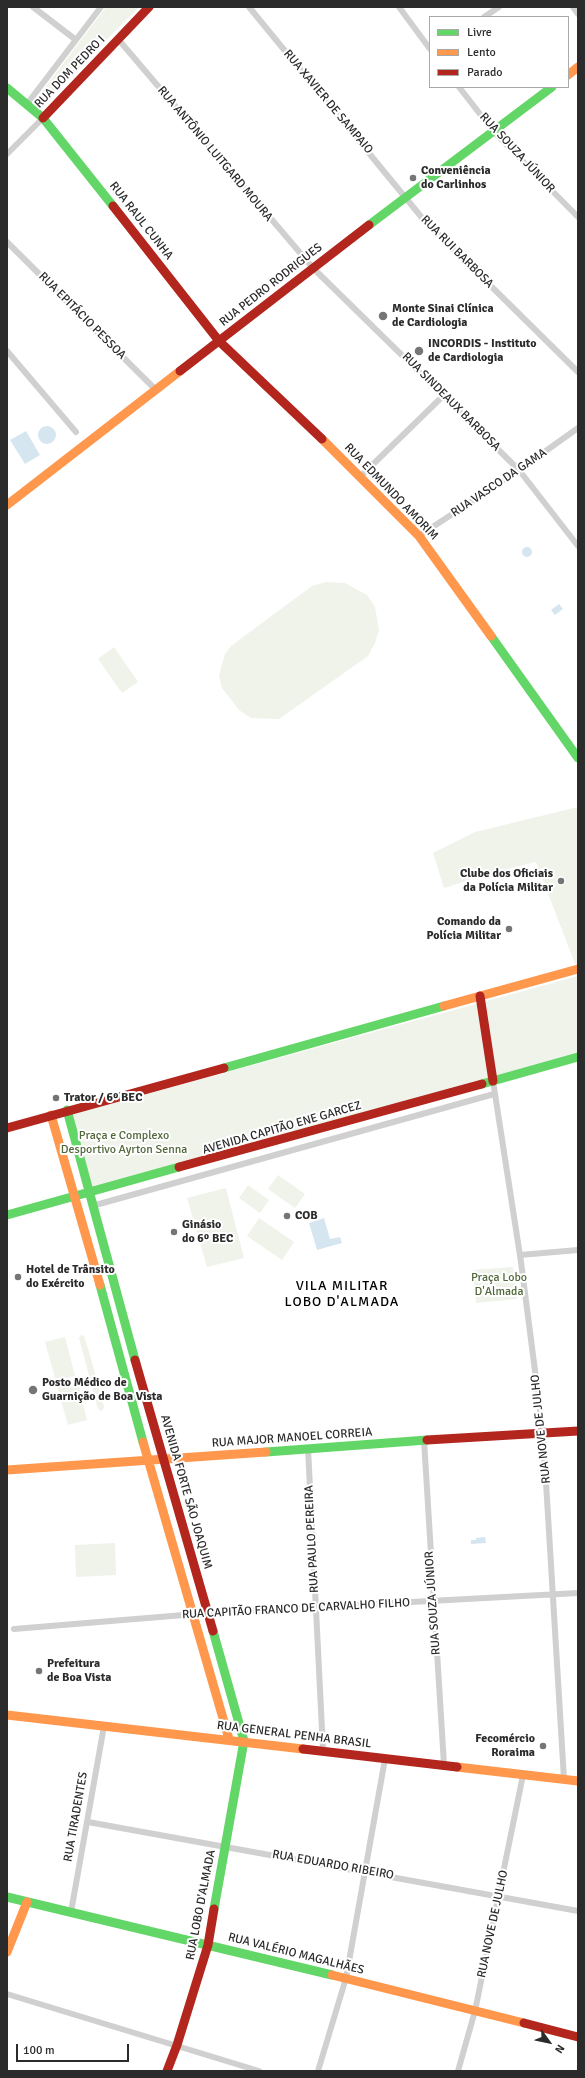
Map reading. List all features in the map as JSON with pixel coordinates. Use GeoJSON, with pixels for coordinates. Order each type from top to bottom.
{"type":"FeatureCollection","features":[{"type":"Feature","properties":{"kind":"street"},"geometry":{"type":"LineString","coordinates":[[33,7],[76,40]]}},
{"type":"Feature","properties":{"kind":"street"},"geometry":{"type":"LineString","coordinates":[[27,104],[101,7]]}},
{"type":"Feature","properties":{"kind":"street","name":"RUA DOM PEDRO I"},"geometry":{"type":"LineString","coordinates":[[7,154],[149,7]]}},
{"type":"Feature","properties":{"kind":"street","name":"RUA XAVIER DE SAMPAIO"},"geometry":{"type":"LineString","coordinates":[[249,7],[406,198]]}},
{"type":"Feature","properties":{"kind":"street"},"geometry":{"type":"LineString","coordinates":[[399,7],[429,48]]}},
{"type":"Feature","properties":{"kind":"street"},"geometry":{"type":"LineString","coordinates":[[486,16],[499,7]]}},
{"type":"Feature","properties":{"kind":"street"},"geometry":{"type":"LineString","coordinates":[[573,7],[578,14]]}},
{"type":"Feature","properties":{"kind":"street","name":"RUA ANTÔNIO LUITGARD MOURA"},"geometry":{"type":"LineString","coordinates":[[118,39],[313,268]]}},
{"type":"Feature","properties":{"kind":"street"},"geometry":{"type":"LineString","coordinates":[[569,74],[578,67]]}},
{"type":"Feature","properties":{"kind":"street","name":"RUA RAUL CUNHA"},"geometry":{"type":"LineString","coordinates":[[7,88],[43,118],[219,341]]}},
{"type":"Feature","properties":{"kind":"street","name":"RUA SOUZA JÚNIOR"},"geometry":{"type":"LineString","coordinates":[[460,88],[494,132],[578,217]]}},
{"type":"Feature","properties":{"kind":"street","name":"RUA PEDRO RODRIGUES"},"geometry":{"type":"LineString","coordinates":[[7,505],[313,268],[551,88]]}},
{"type":"Feature","properties":{"kind":"street","name":"RUA RUI BARBOSA"},"geometry":{"type":"LineString","coordinates":[[406,198],[423,219],[451,248],[578,372]]}},
{"type":"Feature","properties":{"kind":"street","name":"RUA EPITÁCIO PESSOA"},"geometry":{"type":"LineString","coordinates":[[7,242],[156,390]]}},
{"type":"Feature","properties":{"kind":"street","name":"RUA SINDEAUX BARBOSA"},"geometry":{"type":"LineString","coordinates":[[313,268],[519,470],[578,546]]}},
{"type":"Feature","properties":{"kind":"street","name":"RUA EDMUNDO AMORIM"},"geometry":{"type":"LineString","coordinates":[[219,341],[362,476],[419,536],[578,758]]}},
{"type":"Feature","properties":{"kind":"street"},"geometry":{"type":"LineString","coordinates":[[7,351],[76,432]]}},
{"type":"Feature","properties":{"kind":"street"},"geometry":{"type":"LineString","coordinates":[[362,476],[444,396]]}},
{"type":"Feature","properties":{"kind":"street","name":"RUA VASCO DA GAMA"},"geometry":{"type":"LineString","coordinates":[[419,536],[519,470],[578,428]]}},
{"type":"Feature","properties":{"kind":"street"},"geometry":{"type":"LineString","coordinates":[[7,1128],[67,1110],[578,969]]}},
{"type":"Feature","properties":{"kind":"street"},"geometry":{"type":"LineString","coordinates":[[480,996],[493,1081]]}},
{"type":"Feature","properties":{"kind":"street","name":"AVENIDA CAPITÃO ENE GARCEZ"},"geometry":{"type":"LineString","coordinates":[[7,1215],[89,1194],[578,1057]]}},
{"type":"Feature","properties":{"kind":"street","name":"RUA NOVE DE JULHO"},"geometry":{"type":"LineString","coordinates":[[493,1081],[520,1254],[543,1433],[564,1779]]}},
{"type":"Feature","properties":{"kind":"street","name":"AVENIDA CAPITÃO ENE GARCEZ"},"geometry":{"type":"LineString","coordinates":[[92,1206],[494,1094]]}},
{"type":"Feature","properties":{"kind":"street","name":"AVENIDA FORTE SÃO JOAQUIM"},"geometry":{"type":"LineString","coordinates":[[67,1110],[92,1206],[244,1741]]}},
{"type":"Feature","properties":{"kind":"street"},"geometry":{"type":"LineString","coordinates":[[51,1115],[119,1352],[148,1461],[229,1739]]}},
{"type":"Feature","properties":{"kind":"street"},"geometry":{"type":"LineString","coordinates":[[85,1232],[99,1229]]}},
{"type":"Feature","properties":{"kind":"street"},"geometry":{"type":"LineString","coordinates":[[520,1254],[578,1250]]}},
{"type":"Feature","properties":{"kind":"street"},"geometry":{"type":"LineString","coordinates":[[119,1352],[132,1347]]}},
{"type":"Feature","properties":{"kind":"street","name":"RUA MAJOR MANOEL CORREIA"},"geometry":{"type":"LineString","coordinates":[[7,1470],[165,1460],[424,1440],[578,1431]]}},
{"type":"Feature","properties":{"kind":"street","name":"RUA SOUZA JÚNIOR"},"geometry":{"type":"LineString","coordinates":[[424,1440],[432,1601],[444,1765]]}},
{"type":"Feature","properties":{"kind":"street","name":"RUA PAULO PEREIRA"},"geometry":{"type":"LineString","coordinates":[[308,1448],[322,1750]]}},
{"type":"Feature","properties":{"kind":"street","name":"RUA CAPITÃO FRANCO DE CARVALHO FILHO"},"geometry":{"type":"LineString","coordinates":[[14,1629],[208,1614],[578,1593]]}},
{"type":"Feature","properties":{"kind":"street","name":"RUA GENERAL PENHA BRASIL"},"geometry":{"type":"LineString","coordinates":[[7,1715],[229,1739],[385,1759],[578,1781]]}},
{"type":"Feature","properties":{"kind":"street","name":"RUA TIRADENTES"},"geometry":{"type":"LineString","coordinates":[[71,1912],[104,1726]]}},
{"type":"Feature","properties":{"kind":"street","name":"RUA LOBO D'ALMADA"},"geometry":{"type":"LineString","coordinates":[[167,2071],[177,2045],[208,1945],[244,1741]]}},
{"type":"Feature","properties":{"kind":"street"},"geometry":{"type":"LineString","coordinates":[[318,2071],[346,1978],[385,1759]]}},
{"type":"Feature","properties":{"kind":"street","name":"RUA NOVE DE JULHO"},"geometry":{"type":"LineString","coordinates":[[458,2071],[475,2011],[523,1775]]}},
{"type":"Feature","properties":{"kind":"street","name":"RUA EDUARDO RIBEIRO"},"geometry":{"type":"LineString","coordinates":[[88,1822],[366,1871],[578,1911]]}},
{"type":"Feature","properties":{"kind":"street","name":"RUA VALÉRIO MAGALHÃES"},"geometry":{"type":"LineString","coordinates":[[7,1897],[346,1978],[578,2037]]}},
{"type":"Feature","properties":{"kind":"street"},"geometry":{"type":"LineString","coordinates":[[7,1952],[27,1902]]}},
{"type":"Feature","properties":{"kind":"street"},"geometry":{"type":"LineString","coordinates":[[7,1994],[260,2071]]}},
{"type":"Feature","properties":{"kind":"green space"},"geometry":{"type":"Polygon","coordinates":[[[106,7],[139,7],[44,103],[37,98],[106,7]]]}},
{"type":"Feature","properties":{"kind":"green space"},"geometry":{"type":"Polygon","coordinates":[[[326,582],[345,583],[367,595],[375,607],[379,630],[375,643],[368,656],[279,719],[251,718],[239,710],[222,688],[219,675],[225,654],[231,646],[312,586],[326,582]]]}},
{"type":"Feature","properties":{"kind":"green space"},"geometry":{"type":"Polygon","coordinates":[[[114,647],[138,682],[122,693],[98,659],[114,647]]]}},
{"type":"Feature","properties":{"kind":"green space","name":"Clube dos Oficiais da Polícia Militar"},"geometry":{"type":"Polygon","coordinates":[[[578,807],[577,969],[536,862],[484,875],[444,888],[433,853],[475,832],[578,807]]]}},
{"type":"Feature","properties":{"kind":"green space","name":"Praça e Complexo Desportivo Ayrton Senna"},"geometry":{"type":"Polygon","coordinates":[[[578,976],[578,1053],[89,1194],[67,1110],[100,1107],[578,976]]]}},
{"type":"Feature","properties":{"kind":"green space"},"geometry":{"type":"Polygon","coordinates":[[[278,1175],[305,1194],[295,1208],[268,1189],[278,1175]]]}},
{"type":"Feature","properties":{"kind":"green space"},"geometry":{"type":"Polygon","coordinates":[[[248,1185],[269,1200],[260,1213],[239,1198],[248,1185]]]}},
{"type":"Feature","properties":{"kind":"green space"},"geometry":{"type":"Polygon","coordinates":[[[226,1188],[244,1258],[207,1267],[187,1198],[226,1188]]]}},
{"type":"Feature","properties":{"kind":"green space"},"geometry":{"type":"Polygon","coordinates":[[[259,1218],[294,1242],[282,1260],[247,1236],[259,1218]]]}},
{"type":"Feature","properties":{"kind":"green space","name":"Praça Lobo D'Almada"},"geometry":{"type":"Polygon","coordinates":[[[513,1267],[517,1299],[476,1303],[473,1270],[513,1267]]]}},
{"type":"Feature","properties":{"kind":"green space"},"geometry":{"type":"Polygon","coordinates":[[[81,1335],[84,1336],[90,1355],[104,1407],[102,1411],[98,1409],[79,1338],[81,1335]]]}},
{"type":"Feature","properties":{"kind":"green space"},"geometry":{"type":"Polygon","coordinates":[[[65,1337],[75,1376],[56,1381],[45,1342],[65,1337]]]}},
{"type":"Feature","properties":{"kind":"green space"},"geometry":{"type":"Polygon","coordinates":[[[77,1381],[87,1420],[68,1425],[57,1386],[77,1381]]]}},
{"type":"Feature","properties":{"kind":"green space"},"geometry":{"type":"Polygon","coordinates":[[[115,1543],[116,1575],[76,1577],[75,1545],[115,1543]]]}},
{"type":"Feature","properties":{"kind":"water"},"geometry":{"type":"Polygon","coordinates":[[[47,426],[51,427],[55,431],[55,439],[51,443],[47,444],[43,443],[39,439],[38,435],[39,431],[43,427],[47,426]]]}},
{"type":"Feature","properties":{"kind":"water"},"geometry":{"type":"Polygon","coordinates":[[[26,431],[40,455],[25,464],[10,440],[26,431]]]}},
{"type":"Feature","properties":{"kind":"water"},"geometry":{"type":"Polygon","coordinates":[[[525,547],[529,547],[531,548],[531,556],[525,557],[522,554],[522,550],[525,547]]]}},
{"type":"Feature","properties":{"kind":"water"},"geometry":{"type":"Polygon","coordinates":[[[559,604],[563,609],[555,615],[551,610],[559,604]]]}},
{"type":"Feature","properties":{"kind":"water"},"geometry":{"type":"Polygon","coordinates":[[[324,1218],[330,1239],[340,1237],[342,1243],[317,1250],[309,1223],[324,1218]]]}},
{"type":"Feature","properties":{"kind":"water"},"geometry":{"type":"Polygon","coordinates":[[[485,1537],[486,1543],[471,1544],[471,1540],[485,1537]]]}},
{"type":"Feature","properties":{"kind":"traffic: fast"},"geometry":{"type":"LineString","coordinates":[[7,88],[43,118],[113,206]]}},
{"type":"Feature","properties":{"kind":"traffic: fast"},"geometry":{"type":"LineString","coordinates":[[369,225],[551,88]]}},
{"type":"Feature","properties":{"kind":"traffic: fast"},"geometry":{"type":"LineString","coordinates":[[491,636],[578,758]]}},
{"type":"Feature","properties":{"kind":"traffic: fast"},"geometry":{"type":"LineString","coordinates":[[224,1068],[444,1006]]}},
{"type":"Feature","properties":{"kind":"traffic: fast"},"geometry":{"type":"LineString","coordinates":[[482,1084],[578,1057]]}},
{"type":"Feature","properties":{"kind":"traffic: fast"},"geometry":{"type":"LineString","coordinates":[[67,1110],[135,1360]]}},
{"type":"Feature","properties":{"kind":"traffic: fast"},"geometry":{"type":"LineString","coordinates":[[7,1215],[179,1167]]}},
{"type":"Feature","properties":{"kind":"traffic: fast"},"geometry":{"type":"LineString","coordinates":[[100,1285],[143,1442]]}},
{"type":"Feature","properties":{"kind":"traffic: fast"},"geometry":{"type":"LineString","coordinates":[[266,1452],[427,1440]]}},
{"type":"Feature","properties":{"kind":"traffic: fast"},"geometry":{"type":"LineString","coordinates":[[213,1631],[244,1741],[214,1909]]}},
{"type":"Feature","properties":{"kind":"traffic: fast"},"geometry":{"type":"LineString","coordinates":[[7,1897],[332,1975]]}},
{"type":"Feature","properties":{"kind":"traffic: slow"},"geometry":{"type":"LineString","coordinates":[[569,74],[578,67]]}},
{"type":"Feature","properties":{"kind":"traffic: slow"},"geometry":{"type":"LineString","coordinates":[[7,505],[180,371]]}},
{"type":"Feature","properties":{"kind":"traffic: slow"},"geometry":{"type":"LineString","coordinates":[[322,439],[419,536],[491,636]]}},
{"type":"Feature","properties":{"kind":"traffic: slow"},"geometry":{"type":"LineString","coordinates":[[444,1006],[578,969]]}},
{"type":"Feature","properties":{"kind":"traffic: slow"},"geometry":{"type":"LineString","coordinates":[[51,1115],[100,1285]]}},
{"type":"Feature","properties":{"kind":"traffic: slow"},"geometry":{"type":"LineString","coordinates":[[143,1442],[229,1739]]}},
{"type":"Feature","properties":{"kind":"traffic: slow"},"geometry":{"type":"LineString","coordinates":[[7,1470],[266,1452]]}},
{"type":"Feature","properties":{"kind":"traffic: slow"},"geometry":{"type":"LineString","coordinates":[[7,1715],[303,1749]]}},
{"type":"Feature","properties":{"kind":"traffic: slow"},"geometry":{"type":"LineString","coordinates":[[457,1767],[578,1781]]}},
{"type":"Feature","properties":{"kind":"traffic: slow"},"geometry":{"type":"LineString","coordinates":[[7,1952],[27,1902]]}},
{"type":"Feature","properties":{"kind":"traffic: slow"},"geometry":{"type":"LineString","coordinates":[[332,1975],[524,2023]]}},
{"type":"Feature","properties":{"kind":"traffic: jam"},"geometry":{"type":"LineString","coordinates":[[43,118],[149,7]]}},
{"type":"Feature","properties":{"kind":"traffic: jam"},"geometry":{"type":"LineString","coordinates":[[113,206],[219,341],[322,439]]}},
{"type":"Feature","properties":{"kind":"traffic: jam"},"geometry":{"type":"LineString","coordinates":[[180,371],[369,225]]}},
{"type":"Feature","properties":{"kind":"traffic: jam"},"geometry":{"type":"LineString","coordinates":[[480,996],[493,1081]]}},
{"type":"Feature","properties":{"kind":"traffic: jam"},"geometry":{"type":"LineString","coordinates":[[7,1128],[224,1068]]}},
{"type":"Feature","properties":{"kind":"traffic: jam"},"geometry":{"type":"LineString","coordinates":[[179,1167],[482,1084]]}},
{"type":"Feature","properties":{"kind":"traffic: jam"},"geometry":{"type":"LineString","coordinates":[[135,1360],[213,1631]]}},
{"type":"Feature","properties":{"kind":"traffic: jam"},"geometry":{"type":"LineString","coordinates":[[427,1440],[578,1431]]}},
{"type":"Feature","properties":{"kind":"traffic: jam"},"geometry":{"type":"LineString","coordinates":[[303,1749],[457,1767]]}},
{"type":"Feature","properties":{"kind":"traffic: jam"},"geometry":{"type":"LineString","coordinates":[[167,2071],[177,2045],[208,1945],[214,1909]]}},
{"type":"Feature","properties":{"kind":"traffic: jam"},"geometry":{"type":"LineString","coordinates":[[524,2023],[578,2037]]}},
{"type":"Feature","properties":{"kind":"place","name":"Conveniência do Carlinhos"},"geometry":{"type":"Point","coordinates":[413,178]}},
{"type":"Feature","properties":{"kind":"place","name":"Monte Sinai Clínica de Cardiologia"},"geometry":{"type":"Point","coordinates":[383,316]}},
{"type":"Feature","properties":{"kind":"place","name":"INCORDIS - Instituto de Cardiologia"},"geometry":{"type":"Point","coordinates":[419,351]}},
{"type":"Feature","properties":{"kind":"place","name":"Clube dos Oficiais da Polícia Militar"},"geometry":{"type":"Point","coordinates":[561,881]}},
{"type":"Feature","properties":{"kind":"place","name":"Comando da Polícia Militar"},"geometry":{"type":"Point","coordinates":[509,929]}},
{"type":"Feature","properties":{"kind":"place","name":"Trator / 6º BEC"},"geometry":{"type":"Point","coordinates":[56,1098]}},
{"type":"Feature","properties":{"kind":"place","name":"COB"},"geometry":{"type":"Point","coordinates":[287,1216]}},
{"type":"Feature","properties":{"kind":"place","name":"Ginásio do 6º BEC"},"geometry":{"type":"Point","coordinates":[174,1232]}},
{"type":"Feature","properties":{"kind":"place","name":"Hotel de Trânsito do Exército"},"geometry":{"type":"Point","coordinates":[18,1277]}},
{"type":"Feature","properties":{"kind":"place","name":"Posto Médico de Guarnição de Boa Vista"},"geometry":{"type":"Point","coordinates":[33,1390]}},
{"type":"Feature","properties":{"kind":"place","name":"Prefeitura de Boa Vista"},"geometry":{"type":"Point","coordinates":[39,1671]}},
{"type":"Feature","properties":{"kind":"place","name":"Fecomércio Roraima"},"geometry":{"type":"Point","coordinates":[543,1746]}},
{"type":"Feature","properties":{"kind":"district","name":"VILA MILITAR LOBO D'ALMADA"},"geometry":{"type":"Point","coordinates":[342,1294]}}]}
